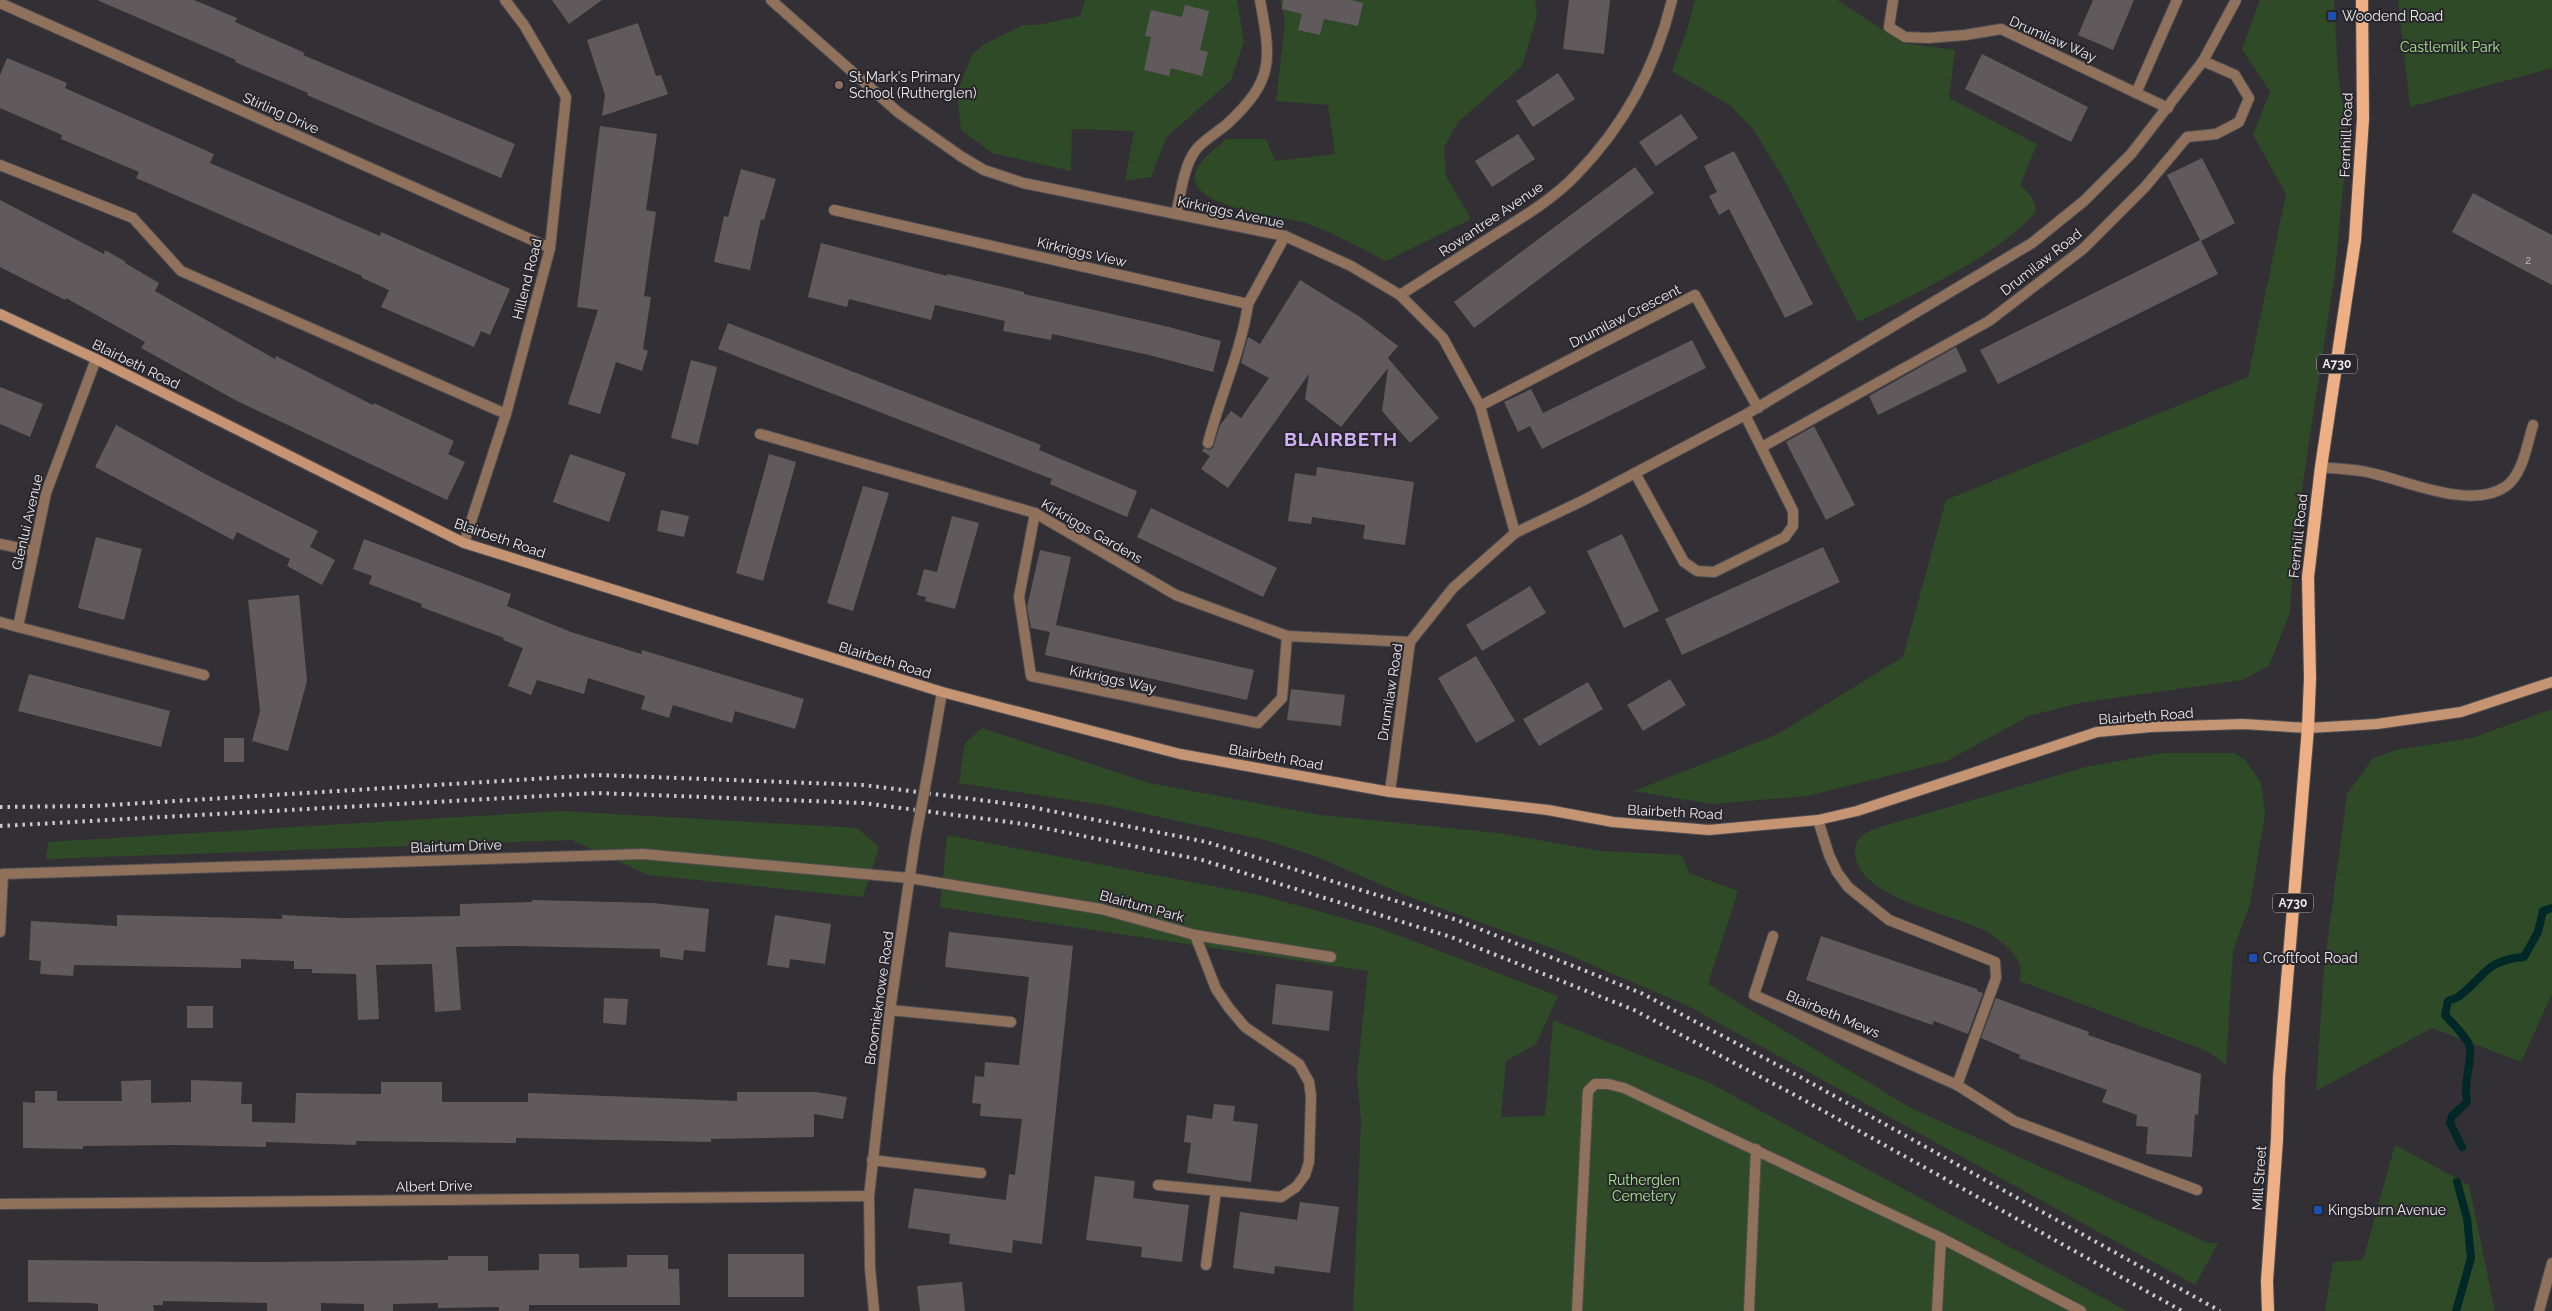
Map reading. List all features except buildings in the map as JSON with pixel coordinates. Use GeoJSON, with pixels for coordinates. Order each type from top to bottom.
{"type":"FeatureCollection","features":[{"type":"Feature","properties":{"kind":"main road","name":"Fernhill Road"},"geometry":{"type":"LineString","coordinates":[[2279,1077],[2308,728],[2310,678],[2308,577],[2321,467],[2355,240],[2363,119],[2362,0]]}},
{"type":"Feature","properties":{"kind":"main road","name":"Blairbeth Road"},"geometry":{"type":"LineString","coordinates":[[0,314],[96,359],[464,543],[942,692],[1180,754],[1390,792],[1548,810],[1613,822],[1709,830],[1818,820],[1874,806],[2046,747],[2097,732],[2151,727],[2243,724],[2308,728]]}},
{"type":"Feature","properties":{"kind":"main road"},"geometry":{"type":"LineString","coordinates":[[2308,728],[2377,724],[2461,712],[2552,682]]}},
{"type":"Feature","properties":{"kind":"main road","name":"Mill Street"},"geometry":{"type":"LineString","coordinates":[[2268,1311],[2267,1281],[2277,1139],[2279,1077]]}},
{"type":"Feature","properties":{"kind":"main road","name":"Mill Street"},"geometry":{"type":"LineString","coordinates":[[2261,1311],[2267,1281]]}},
{"type":"Feature","properties":{"kind":"street","name":"Hillend Road"},"geometry":{"type":"LineString","coordinates":[[464,543],[506,414],[550,248],[566,97],[524,25],[506,0]]}},
{"type":"Feature","properties":{"kind":"street","name":"Kirkriggs Avenue"},"geometry":{"type":"LineString","coordinates":[[771,0],[899,112],[962,157],[984,170],[1023,183],[1285,236],[1351,266],[1400,295],[1443,338],[1480,406],[1515,533]]}},
{"type":"Feature","properties":{"kind":"street"},"geometry":{"type":"LineString","coordinates":[[1176,214],[1187,171],[1195,150],[1241,111],[1252,98],[1261,82],[1267,65],[1269,48],[1260,0]]}},
{"type":"Feature","properties":{"kind":"street","name":"Rowantree Avenue"},"geometry":{"type":"LineString","coordinates":[[1400,295],[1535,209],[1575,176],[1614,131],[1644,80],[1667,23],[1672,0]]}},
{"type":"Feature","properties":{"kind":"street","name":"Drumilaw Way"},"geometry":{"type":"LineString","coordinates":[[1893,0],[1889,27],[1905,36],[1928,38],[1965,36],[2001,29],[2168,108]]}},
{"type":"Feature","properties":{"kind":"street"},"geometry":{"type":"LineString","coordinates":[[2136,93],[2177,0]]}},
{"type":"Feature","properties":{"kind":"street","name":"Drumilaw Road"},"geometry":{"type":"LineString","coordinates":[[1390,792],[1410,642],[1453,588],[1515,533],[1635,474],[1758,408],[2032,243],[2091,194],[2131,154],[2203,61],[2236,0]]}},
{"type":"Feature","properties":{"kind":"street","name":"Stirling Drive"},"geometry":{"type":"LineString","coordinates":[[0,2],[550,248]]}},
{"type":"Feature","properties":{"kind":"street","name":"Drumilaw Road"},"geometry":{"type":"LineString","coordinates":[[1762,447],[1989,321],[2083,249],[2145,187],[2187,137],[2216,134],[2239,122],[2249,98],[2235,75],[2203,61]]}},
{"type":"Feature","properties":{"kind":"street"},"geometry":{"type":"LineString","coordinates":[[0,165],[133,218],[182,271],[506,414]]}},
{"type":"Feature","properties":{"kind":"street","name":"Kirkriggs View"},"geometry":{"type":"LineString","coordinates":[[834,210],[1248,304]]}},
{"type":"Feature","properties":{"kind":"street"},"geometry":{"type":"LineString","coordinates":[[1208,443],[1224,388],[1241,344],[1248,304],[1285,236]]}},
{"type":"Feature","properties":{"kind":"street","name":"Drumilaw Crescent"},"geometry":{"type":"LineString","coordinates":[[1480,406],[1695,296],[1758,408]]}},
{"type":"Feature","properties":{"kind":"street","name":"Glenlui Avenue"},"geometry":{"type":"LineString","coordinates":[[18,627],[46,493],[96,359]]}},
{"type":"Feature","properties":{"kind":"street"},"geometry":{"type":"LineString","coordinates":[[1635,474],[1684,562],[1697,571],[1714,572],[1785,537],[1793,526],[1793,511],[1745,415]]}},
{"type":"Feature","properties":{"kind":"street"},"geometry":{"type":"LineString","coordinates":[[2321,467],[2368,472],[2465,496],[2488,494],[2506,487],[2518,474],[2533,425]]}},
{"type":"Feature","properties":{"kind":"street","name":"Kirkriggs Gardens"},"geometry":{"type":"LineString","coordinates":[[760,434],[1035,513],[1176,595],[1287,636],[1410,642]]}},
{"type":"Feature","properties":{"kind":"street","name":"Kirkriggs Way"},"geometry":{"type":"LineString","coordinates":[[1035,513],[1019,597],[1031,676],[1258,723],[1282,698],[1287,636]]}},
{"type":"Feature","properties":{"kind":"street"},"geometry":{"type":"LineString","coordinates":[[0,544],[34,551]]}},
{"type":"Feature","properties":{"kind":"street"},"geometry":{"type":"LineString","coordinates":[[0,622],[204,675]]}},
{"type":"Feature","properties":{"kind":"street","name":"Broomieknowe Road"},"geometry":{"type":"LineString","coordinates":[[874,1311],[870,1268],[868,1196],[890,1010],[909,878],[942,692]]}},
{"type":"Feature","properties":{"kind":"street"},"geometry":{"type":"LineString","coordinates":[[1818,820],[1829,855],[1837,872],[1848,887],[1888,920],[1995,962],[1996,978],[1957,1085]]}},
{"type":"Feature","properties":{"kind":"street","name":"Blairtum Drive"},"geometry":{"type":"LineString","coordinates":[[0,932],[3,874],[643,854],[909,878]]}},
{"type":"Feature","properties":{"kind":"street","name":"Blairtum Park"},"geometry":{"type":"LineString","coordinates":[[909,878],[1101,909],[1195,935],[1216,989],[1230,1008],[1245,1027],[1299,1064],[1309,1082],[1311,1096],[1309,1162],[1305,1175],[1296,1187],[1281,1197],[1158,1185]]}},
{"type":"Feature","properties":{"kind":"street"},"geometry":{"type":"LineString","coordinates":[[1195,935],[1331,957]]}},
{"type":"Feature","properties":{"kind":"street","name":"Blairbeth Mews"},"geometry":{"type":"LineString","coordinates":[[1773,936],[1754,995],[1957,1085],[2014,1121],[2198,1190]]}},
{"type":"Feature","properties":{"kind":"street"},"geometry":{"type":"LineString","coordinates":[[890,1010],[1011,1022]]}},
{"type":"Feature","properties":{"kind":"street"},"geometry":{"type":"LineString","coordinates":[[1577,1311],[1588,1090],[1595,1084],[1608,1084],[1624,1088],[1756,1149],[1941,1238],[2081,1311]]}},
{"type":"Feature","properties":{"kind":"street"},"geometry":{"type":"LineString","coordinates":[[1748,1311],[1756,1149]]}},
{"type":"Feature","properties":{"kind":"street"},"geometry":{"type":"LineString","coordinates":[[872,1160],[981,1173]]}},
{"type":"Feature","properties":{"kind":"street"},"geometry":{"type":"LineString","coordinates":[[1206,1265],[1216,1191]]}},
{"type":"Feature","properties":{"kind":"street","name":"Albert Drive"},"geometry":{"type":"LineString","coordinates":[[0,1204],[868,1196]]}},
{"type":"Feature","properties":{"kind":"street"},"geometry":{"type":"LineString","coordinates":[[1937,1311],[1941,1238]]}},
{"type":"Feature","properties":{"kind":"street"},"geometry":{"type":"LineString","coordinates":[[2539,1311],[2552,1263]]}},
{"type":"Feature","properties":{"kind":"green space"},"geometry":{"type":"Polygon","coordinates":[[[1085,0],[1237,0],[1244,41],[1231,80],[1166,138],[1151,177],[1125,181],[1134,131],[1072,129],[1071,171],[992,153],[961,130],[957,93],[972,55],[983,45],[1023,25],[1037,25],[1080,16],[1085,0]]]}},
{"type":"Feature","properties":{"kind":"green space"},"geometry":{"type":"Polygon","coordinates":[[[1280,0],[1535,0],[1537,15],[1522,66],[1457,123],[1444,148],[1446,176],[1471,219],[1386,261],[1309,224],[1227,205],[1200,190],[1195,180],[1197,168],[1226,139],[1266,139],[1275,161],[1335,154],[1328,105],[1276,101],[1285,22],[1280,0]]]}},
{"type":"Feature","properties":{"kind":"green space"},"geometry":{"type":"Polygon","coordinates":[[[1695,0],[1837,0],[1903,43],[1955,50],[1949,98],[2037,144],[2020,185],[2029,193],[2036,212],[2020,228],[1978,259],[1928,287],[1858,322],[1782,176],[1753,129],[1731,106],[1672,71],[1687,30],[1695,0]]]}},
{"type":"Feature","properties":{"kind":"green space"},"geometry":{"type":"Polygon","coordinates":[[[2260,0],[2334,0],[2338,74],[2347,129],[2335,273],[2296,527],[2290,612],[2269,666],[2242,680],[2079,703],[2029,716],[1947,761],[1808,796],[1712,804],[1634,791],[1778,734],[1903,657],[1946,500],[2248,377],[2286,194],[2253,135],[2270,92],[2242,49],[2260,0]]]}},
{"type":"Feature","properties":{"kind":"green space","name":"Castlemilk Park"},"geometry":{"type":"Polygon","coordinates":[[[2398,0],[2552,0],[2552,68],[2410,107],[2398,0]]]}},
{"type":"Feature","properties":{"kind":"green space"},"geometry":{"type":"Polygon","coordinates":[[[2552,709],[2552,994],[2521,1062],[2432,1028],[2316,1091],[2324,967],[2347,794],[2373,758],[2396,750],[2472,738],[2552,709]]]}},
{"type":"Feature","properties":{"kind":"green space"},"geometry":{"type":"Polygon","coordinates":[[[982,728],[1149,783],[1320,815],[1498,833],[1600,851],[1682,855],[1689,873],[1738,891],[1708,984],[1909,1107],[2208,1243],[2218,1243],[2195,1285],[1686,1005],[1557,950],[1407,896],[1315,856],[1265,840],[1104,805],[959,783],[965,743],[982,728]]]}},
{"type":"Feature","properties":{"kind":"green space"},"geometry":{"type":"Polygon","coordinates":[[[2163,753],[2235,753],[2246,761],[2261,783],[2265,814],[2250,904],[2233,951],[2226,1065],[2207,1051],[2020,981],[2019,962],[2016,957],[1989,933],[1889,893],[1871,881],[1859,868],[1855,851],[1859,838],[1880,827],[2086,767],[2163,753]]]}},
{"type":"Feature","properties":{"kind":"green space"},"geometry":{"type":"Polygon","coordinates":[[[560,811],[857,828],[879,847],[863,897],[648,875],[572,840],[46,859],[48,842],[560,811]]]}},
{"type":"Feature","properties":{"kind":"green space","name":"Rutherglen Cemetery"},"geometry":{"type":"Polygon","coordinates":[[[947,835],[1264,896],[1379,928],[1558,996],[1536,1044],[1506,1061],[1501,1117],[1545,1116],[1553,1020],[1710,1083],[2127,1311],[1353,1311],[1361,1121],[1357,1076],[1368,971],[940,907],[947,835]]]}},
{"type":"Feature","properties":{"kind":"green space"},"geometry":{"type":"Polygon","coordinates":[[[2395,1145],[2469,1185],[2495,1311],[2325,1311],[2333,1262],[2363,1260],[2395,1145]]]}},
{"type":"Feature","properties":{"kind":"waterway"},"geometry":{"type":"LineString","coordinates":[[2462,1147],[2450,1123],[2452,1116],[2467,1102],[2466,1089],[2470,1047],[2463,1035],[2445,1015],[2448,1001],[2458,997],[2493,966],[2511,959],[2524,957],[2538,932],[2543,911],[2552,908]]}},
{"type":"Feature","properties":{"kind":"waterway"},"geometry":{"type":"LineString","coordinates":[[2456,1311],[2471,1258],[2467,1218],[2457,1182]]}},
{"type":"Feature","properties":{"kind":"railway"},"geometry":{"type":"LineString","coordinates":[[0,807],[94,806],[598,775],[864,785],[1026,806],[1207,842],[1457,920],[1641,993],[1802,1078],[2220,1311]]}},
{"type":"Feature","properties":{"kind":"railway"},"geometry":{"type":"LineString","coordinates":[[0,826],[597,793],[863,803],[1024,824],[1202,860],[1451,937],[1634,1010],[1793,1094],[2182,1311]]}},
{"type":"Feature","properties":{"kind":"place","name":"Woodend Road"},"geometry":{"type":"Point","coordinates":[2332,16]}},
{"type":"Feature","properties":{"kind":"place","name":"St Mark's Primary School (Rutherglen)"},"geometry":{"type":"Point","coordinates":[839,85]}},
{"type":"Feature","properties":{"kind":"place","name":"Croftfoot Road"},"geometry":{"type":"Point","coordinates":[2253,958]}},
{"type":"Feature","properties":{"kind":"place","name":"Kingsburn Avenue"},"geometry":{"type":"Point","coordinates":[2318,1210]}},
{"type":"Feature","properties":{"kind":"district","name":"BLAIRBETH"},"geometry":{"type":"Point","coordinates":[1341,439]}}]}
